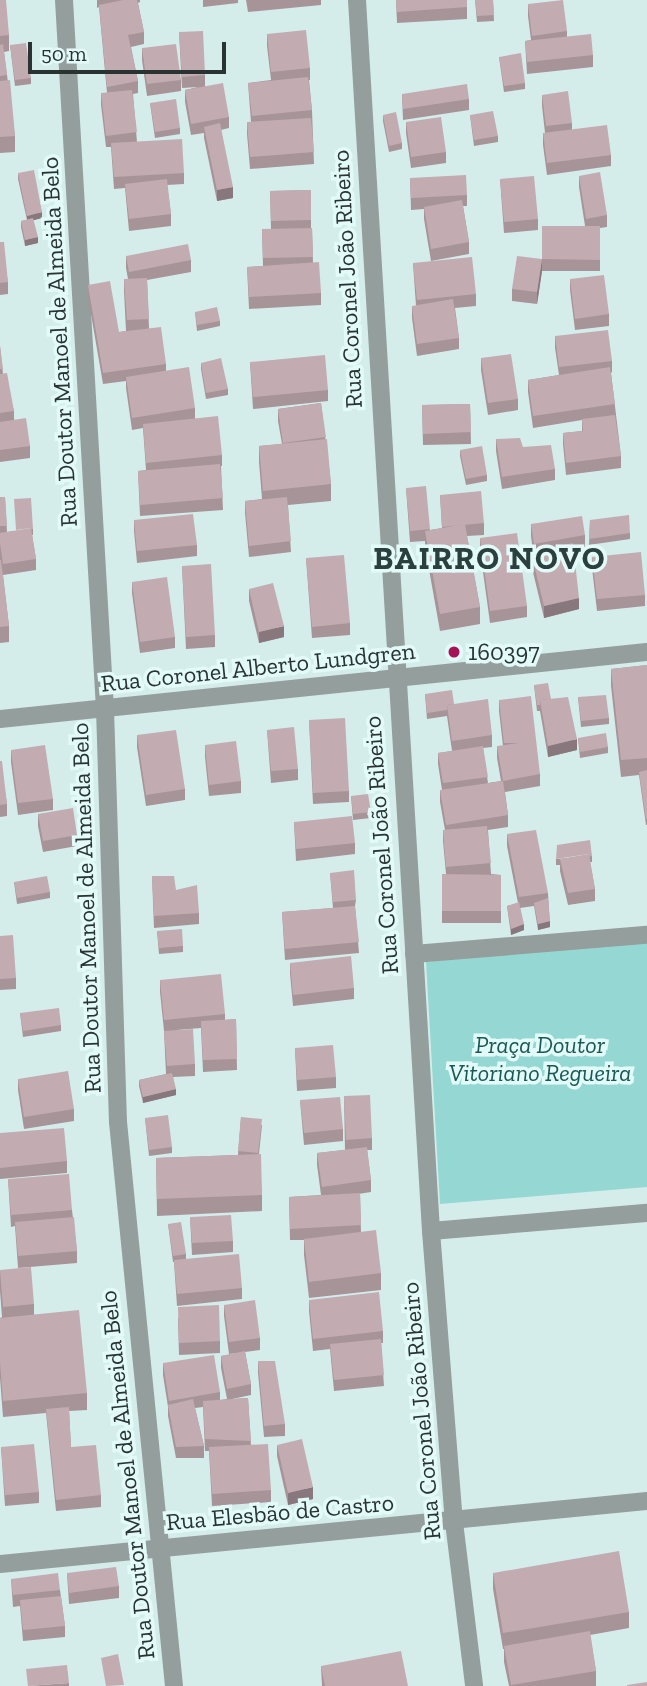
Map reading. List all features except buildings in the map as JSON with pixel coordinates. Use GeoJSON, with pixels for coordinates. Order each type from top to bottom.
{"type":"FeatureCollection","features":[{"type":"Feature","properties":{"kind":"street","name":"Rua Doutor Manoel de Almeida Belo"},"geometry":{"type":"LineString","coordinates":[[64,0],[104,709],[122,1177],[162,1545],[174,1686]]}},
{"type":"Feature","properties":{"kind":"street","name":"Rua Coronel João Ribeiro"},"geometry":{"type":"LineString","coordinates":[[357,0],[394,676],[431,1231],[454,1522],[474,1686]]}},
{"type":"Feature","properties":{"kind":"street","name":"Rua Coronel Alberto Lundgren"},"geometry":{"type":"LineString","coordinates":[[0,719],[394,676],[647,652]]}},
{"type":"Feature","properties":{"kind":"street"},"geometry":{"type":"LineString","coordinates":[[414,954],[647,935]]}},
{"type":"Feature","properties":{"kind":"street"},"geometry":{"type":"LineString","coordinates":[[431,1231],[647,1213]]}},
{"type":"Feature","properties":{"kind":"street","name":"Rua Elesbão de Castro"},"geometry":{"type":"LineString","coordinates":[[0,1564],[162,1545],[454,1522],[647,1501]]}},
{"type":"Feature","properties":{"kind":"green space","name":"Praça Doutor Vitoriano Regueira"},"geometry":{"type":"Polygon","coordinates":[[[647,940],[647,1187],[440,1204],[426,962],[647,940]]]}},
{"type":"Feature","properties":{"kind":"place","name":"160397"},"geometry":{"type":"Point","coordinates":[454,652]}},
{"type":"Feature","properties":{"kind":"district","name":"BAIRRO NOVO"},"geometry":{"type":"Point","coordinates":[490,558]}}]}
